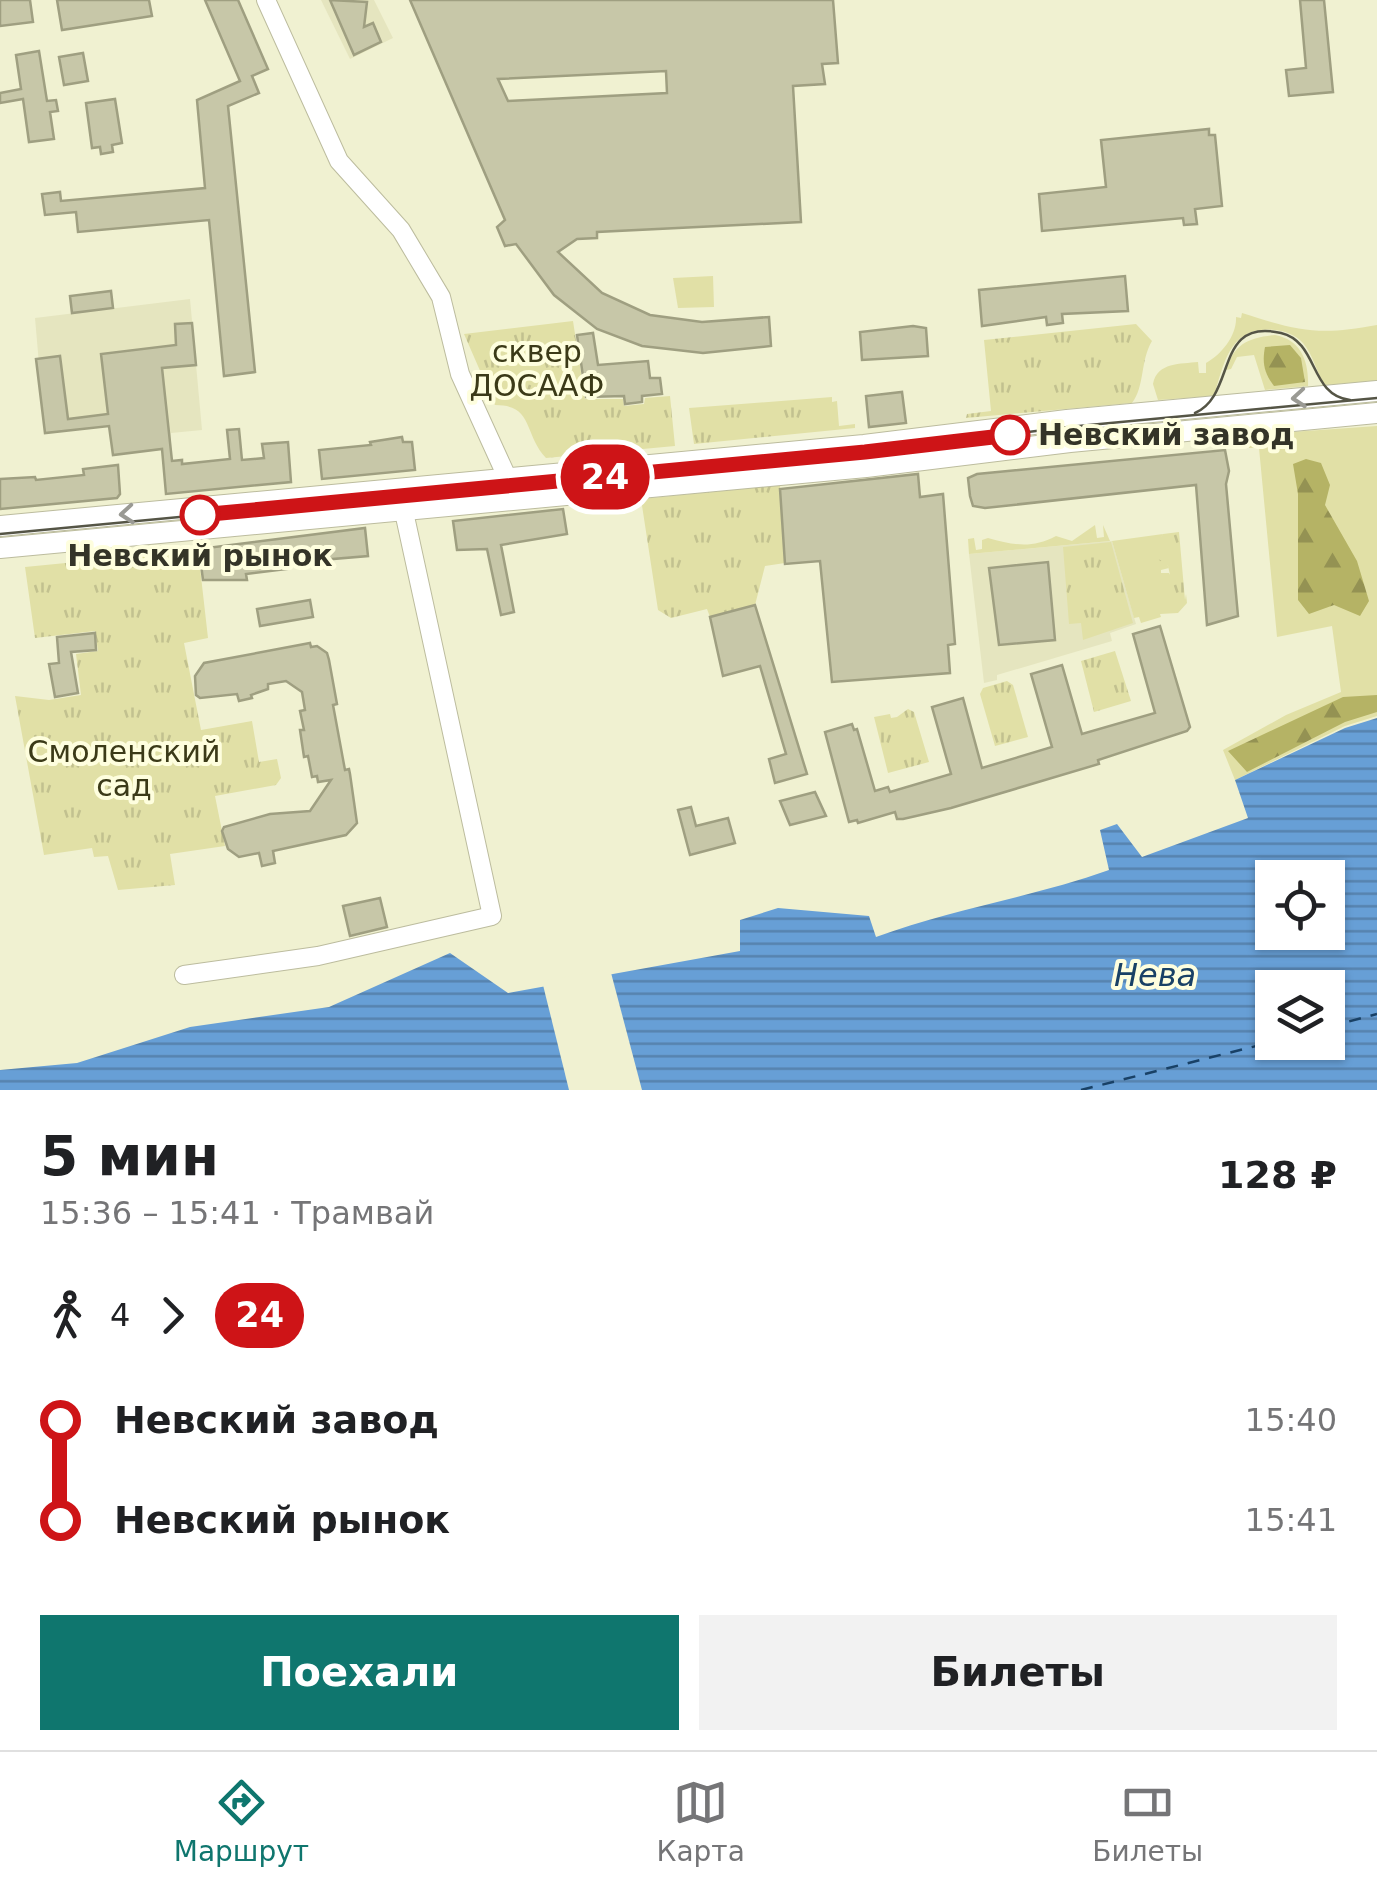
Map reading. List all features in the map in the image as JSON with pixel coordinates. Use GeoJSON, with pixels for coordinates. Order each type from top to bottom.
{"type":"FeatureCollection","features":[{"type":"Feature","properties":{"kind":"main road"},"geometry":{"type":"LineString","coordinates":[[0,526],[844,447],[1067,420],[1377,390]]}},
{"type":"Feature","properties":{"kind":"main road"},"geometry":{"type":"LineString","coordinates":[[0,548],[866,467],[1070,442],[1377,413]]}},
{"type":"Feature","properties":{"kind":"street"},"geometry":{"type":"LineString","coordinates":[[266,0],[338,161],[401,230],[441,297],[460,374],[517,499]]}},
{"type":"Feature","properties":{"kind":"street"},"geometry":{"type":"LineString","coordinates":[[184,975],[318,956],[492,916],[399,489]]}},
{"type":"Feature","properties":{"kind":"shaded area"},"geometry":{"type":"Polygon","coordinates":[[[321,0],[374,0],[393,38],[350,59],[321,0]]]}},
{"type":"Feature","properties":{"kind":"shaded area","name":"Невский рынок"},"geometry":{"type":"Polygon","coordinates":[[[190,299],[202,430],[171,433],[171,448],[113,455],[109,426],[45,433],[35,318],[190,299]]]}},
{"type":"Feature","properties":{"kind":"shaded area"},"geometry":{"type":"Polygon","coordinates":[[[1112,541],[1136,624],[1110,633],[1112,641],[997,675],[997,680],[984,683],[969,554],[1112,541]]]}},
{"type":"Feature","properties":{"kind":"green space"},"geometry":{"type":"Polygon","coordinates":[[[713,276],[714,307],[678,308],[673,278],[713,276]]]}},
{"type":"Feature","properties":{"kind":"green space"},"geometry":{"type":"Polygon","coordinates":[[[1242,313],[1309,330],[1377,325],[1377,381],[1324,385],[1300,340],[1283,331],[1260,330],[1248,334],[1231,349],[1214,396],[1158,400],[1153,384],[1159,372],[1198,362],[1199,373],[1206,373],[1206,363],[1227,343],[1236,317],[1241,318],[1242,313]]]}},
{"type":"Feature","properties":{"kind":"green space","name":"сквер ДОСААФ"},"geometry":{"type":"Polygon","coordinates":[[[573,321],[585,399],[623,399],[624,406],[644,404],[645,398],[670,396],[675,446],[546,458],[522,415],[507,406],[495,405],[464,334],[573,321]]]}},
{"type":"Feature","properties":{"kind":"green space"},"geometry":{"type":"Polygon","coordinates":[[[1136,324],[1152,341],[1132,403],[966,418],[967,414],[991,411],[984,340],[1136,324]]]}},
{"type":"Feature","properties":{"kind":"green space"},"geometry":{"type":"Polygon","coordinates":[[[1275,335],[1291,342],[1302,353],[1308,386],[1265,390],[1254,355],[1237,357],[1231,369],[1226,370],[1243,344],[1275,335]]]}},
{"type":"Feature","properties":{"kind":"green space"},"geometry":{"type":"Polygon","coordinates":[[[1290,345],[1301,358],[1305,382],[1274,386],[1265,368],[1265,347],[1290,345]]]}},
{"type":"Feature","properties":{"kind":"green space","name":"сквер ДОСААФ"},"geometry":{"type":"Polygon","coordinates":[[[832,397],[832,402],[837,401],[839,426],[855,424],[855,428],[694,444],[689,408],[832,397]]]}},
{"type":"Feature","properties":{"kind":"green space"},"geometry":{"type":"Polygon","coordinates":[[[1377,426],[1377,716],[1345,726],[1235,780],[1223,750],[1286,715],[1341,692],[1332,626],[1277,637],[1259,448],[1249,448],[1248,435],[1377,426]]]}},
{"type":"Feature","properties":{"kind":"green space"},"geometry":{"type":"Polygon","coordinates":[[[1306,459],[1321,463],[1330,485],[1325,505],[1357,561],[1369,601],[1360,616],[1334,605],[1309,614],[1298,600],[1298,494],[1293,464],[1306,459]]]}},
{"type":"Feature","properties":{"kind":"green space"},"geometry":{"type":"Polygon","coordinates":[[[780,485],[785,563],[765,566],[755,605],[710,617],[707,609],[671,618],[658,610],[641,499],[780,485]]]}},
{"type":"Feature","properties":{"kind":"green space"},"geometry":{"type":"Polygon","coordinates":[[[1095,525],[1097,538],[1104,537],[1103,525],[1110,541],[969,554],[968,539],[974,538],[976,550],[982,549],[982,540],[988,538],[1022,544],[1056,536],[1072,541],[1095,525]]]}},
{"type":"Feature","properties":{"kind":"green space"},"geometry":{"type":"Polygon","coordinates":[[[1179,532],[1185,600],[1175,604],[1165,581],[1170,575],[1168,566],[1159,560],[1155,545],[1163,534],[1179,532]]]}},
{"type":"Feature","properties":{"kind":"green space"},"geometry":{"type":"Polygon","coordinates":[[[1163,534],[1157,545],[1169,568],[1161,573],[1169,573],[1185,600],[1186,594],[1187,603],[1178,613],[1160,614],[1161,617],[1141,623],[1139,617],[1134,618],[1112,541],[1163,534]]]}},
{"type":"Feature","properties":{"kind":"green space"},"geometry":{"type":"Polygon","coordinates":[[[1111,542],[1133,623],[1083,640],[1081,623],[1069,624],[1063,547],[1111,542]]]}},
{"type":"Feature","properties":{"kind":"green space","name":"Смоленский сад"},"geometry":{"type":"Polygon","coordinates":[[[198,550],[208,638],[184,643],[201,730],[252,721],[259,762],[277,759],[281,778],[276,785],[215,796],[225,846],[170,854],[175,885],[118,890],[108,856],[94,857],[92,848],[44,855],[15,696],[49,700],[81,695],[76,654],[98,651],[95,631],[35,638],[25,567],[198,550]]]}},
{"type":"Feature","properties":{"kind":"green space"},"geometry":{"type":"Polygon","coordinates":[[[1115,651],[1131,701],[1094,712],[1081,661],[1115,651]]]}},
{"type":"Feature","properties":{"kind":"green space"},"geometry":{"type":"Polygon","coordinates":[[[1007,681],[1013,685],[1028,737],[995,746],[980,694],[983,688],[1007,681]]]}},
{"type":"Feature","properties":{"kind":"green space"},"geometry":{"type":"Polygon","coordinates":[[[1377,695],[1377,712],[1345,722],[1247,772],[1228,751],[1343,697],[1377,695]]]}},
{"type":"Feature","properties":{"kind":"green space"},"geometry":{"type":"Polygon","coordinates":[[[908,709],[914,712],[929,762],[888,773],[874,717],[897,717],[908,709]]]}},
{"type":"Feature","properties":{"kind":"water","name":"Нева"},"geometry":{"type":"Polygon","coordinates":[[[1377,718],[1377,1090],[0,1090],[0,1070],[77,1063],[190,1027],[329,1007],[450,953],[508,993],[740,951],[740,920],[778,908],[869,916],[876,937],[1109,870],[1100,830],[1117,824],[1142,857],[1248,818],[1235,780],[1345,728],[1377,718]]]}},
{"type":"Feature","properties":{"kind":"pier"},"geometry":{"type":"Polygon","coordinates":[[[610,969],[642,1090],[569,1090],[542,981],[610,969]]]}},
{"type":"Feature","properties":{"kind":"building"},"geometry":{"type":"Polygon","coordinates":[[[0,0],[30,0],[33,22],[0,26],[0,0]]]}},
{"type":"Feature","properties":{"kind":"building"},"geometry":{"type":"Polygon","coordinates":[[[57,0],[149,0],[152,16],[62,30],[57,0]]]}},
{"type":"Feature","properties":{"kind":"building"},"geometry":{"type":"Polygon","coordinates":[[[205,0],[238,0],[268,69],[252,76],[259,93],[228,106],[255,372],[224,376],[209,220],[78,232],[76,212],[45,215],[42,194],[60,192],[61,201],[205,188],[197,100],[240,81],[205,0]]]}},
{"type":"Feature","properties":{"kind":"building"},"geometry":{"type":"Polygon","coordinates":[[[330,0],[367,2],[364,27],[373,23],[381,42],[354,55],[330,0]]]}},
{"type":"Feature","properties":{"kind":"building"},"geometry":{"type":"Polygon","coordinates":[[[410,0],[833,0],[838,63],[822,64],[825,84],[793,86],[801,222],[597,232],[597,238],[577,239],[558,252],[602,293],[650,315],[702,322],[769,317],[771,346],[703,353],[642,346],[597,329],[554,295],[516,244],[505,246],[497,227],[505,220],[410,0]],[[666,71],[498,79],[508,101],[667,93],[666,71]]]}},
{"type":"Feature","properties":{"kind":"building"},"geometry":{"type":"Polygon","coordinates":[[[1300,0],[1324,0],[1333,92],[1289,96],[1286,70],[1306,68],[1300,0]]]}},
{"type":"Feature","properties":{"kind":"building"},"geometry":{"type":"Polygon","coordinates":[[[39,51],[47,101],[56,100],[58,111],[50,112],[54,139],[29,142],[23,99],[0,103],[0,93],[21,89],[16,55],[39,51]]]}},
{"type":"Feature","properties":{"kind":"building"},"geometry":{"type":"Polygon","coordinates":[[[83,53],[88,81],[64,85],[59,57],[83,53]]]}},
{"type":"Feature","properties":{"kind":"building"},"geometry":{"type":"Polygon","coordinates":[[[115,99],[122,143],[112,145],[113,152],[101,154],[100,147],[92,148],[86,103],[115,99]]]}},
{"type":"Feature","properties":{"kind":"building"},"geometry":{"type":"Polygon","coordinates":[[[1209,129],[1209,135],[1215,135],[1222,206],[1195,209],[1197,224],[1184,225],[1183,218],[1042,231],[1039,194],[1106,187],[1101,140],[1209,129]]]}},
{"type":"Feature","properties":{"kind":"building"},"geometry":{"type":"Polygon","coordinates":[[[1125,276],[1128,311],[1062,314],[1063,323],[1047,325],[1046,317],[982,326],[979,290],[1125,276]]]}},
{"type":"Feature","properties":{"kind":"building"},"geometry":{"type":"Polygon","coordinates":[[[111,291],[113,308],[72,313],[70,296],[111,291]]]}},
{"type":"Feature","properties":{"kind":"building"},"geometry":{"type":"Polygon","coordinates":[[[192,323],[196,365],[162,368],[172,461],[182,460],[182,464],[230,459],[227,430],[239,429],[242,460],[264,458],[262,444],[288,442],[291,482],[166,494],[162,449],[113,455],[109,426],[45,433],[36,359],[60,356],[68,419],[108,414],[101,354],[176,345],[175,324],[192,323]]]}},
{"type":"Feature","properties":{"kind":"building"},"geometry":{"type":"Polygon","coordinates":[[[926,328],[928,356],[862,360],[860,332],[926,328]]]}},
{"type":"Feature","properties":{"kind":"building"},"geometry":{"type":"Polygon","coordinates":[[[593,333],[598,365],[648,361],[650,378],[660,378],[662,394],[642,396],[642,402],[625,404],[624,396],[586,397],[577,335],[593,333]]]}},
{"type":"Feature","properties":{"kind":"building"},"geometry":{"type":"Polygon","coordinates":[[[902,392],[906,423],[869,427],[866,396],[902,392]]]}},
{"type":"Feature","properties":{"kind":"building"},"geometry":{"type":"Polygon","coordinates":[[[402,437],[403,442],[412,442],[415,470],[322,479],[319,450],[371,445],[370,442],[402,437]]]}},
{"type":"Feature","properties":{"kind":"building"},"geometry":{"type":"Polygon","coordinates":[[[1225,450],[1238,616],[1207,625],[1196,485],[985,508],[973,506],[970,496],[968,478],[977,474],[1225,450]]]}},
{"type":"Feature","properties":{"kind":"building"},"geometry":{"type":"Polygon","coordinates":[[[118,465],[117,498],[0,509],[0,479],[84,475],[83,469],[118,465]]]}},
{"type":"Feature","properties":{"kind":"building"},"geometry":{"type":"Polygon","coordinates":[[[918,474],[920,497],[943,494],[955,644],[948,645],[950,673],[832,682],[820,561],[785,564],[780,489],[918,474]]]}},
{"type":"Feature","properties":{"kind":"building"},"geometry":{"type":"Polygon","coordinates":[[[563,509],[567,534],[501,545],[514,612],[501,615],[487,549],[457,550],[453,521],[563,509]]]}},
{"type":"Feature","properties":{"kind":"building"},"geometry":{"type":"Polygon","coordinates":[[[365,528],[368,556],[286,563],[287,569],[246,574],[247,580],[203,580],[199,549],[365,528]]]}},
{"type":"Feature","properties":{"kind":"building"},"geometry":{"type":"Polygon","coordinates":[[[1048,562],[1055,640],[999,645],[989,568],[1048,562]]]}},
{"type":"Feature","properties":{"kind":"building"},"geometry":{"type":"Polygon","coordinates":[[[310,600],[313,617],[260,626],[257,609],[310,600]]]}},
{"type":"Feature","properties":{"kind":"building"},"geometry":{"type":"Polygon","coordinates":[[[755,605],[807,774],[775,783],[769,759],[786,754],[760,666],[723,676],[710,617],[755,605]]]}},
{"type":"Feature","properties":{"kind":"building"},"geometry":{"type":"Polygon","coordinates":[[[1160,626],[1190,727],[1187,731],[1098,760],[1099,764],[951,808],[903,819],[897,819],[895,812],[849,822],[825,732],[852,724],[857,729],[875,791],[888,787],[890,792],[951,774],[932,707],[963,698],[982,768],[1052,747],[1031,674],[1062,665],[1082,734],[1155,713],[1133,634],[1160,626]]]}},
{"type":"Feature","properties":{"kind":"building"},"geometry":{"type":"Polygon","coordinates":[[[95,633],[96,650],[71,652],[78,693],[55,697],[49,664],[59,663],[57,637],[95,633]]]}},
{"type":"Feature","properties":{"kind":"building"},"geometry":{"type":"Polygon","coordinates":[[[310,643],[327,653],[329,660],[337,704],[333,705],[357,823],[346,835],[273,851],[275,863],[262,866],[259,853],[239,857],[228,849],[224,827],[270,814],[310,811],[331,780],[318,782],[317,776],[312,777],[308,756],[304,757],[300,730],[304,730],[302,692],[286,681],[268,684],[268,689],[239,701],[237,694],[200,698],[196,695],[195,676],[204,663],[310,643]]]}},
{"type":"Feature","properties":{"kind":"building"},"geometry":{"type":"Polygon","coordinates":[[[815,792],[826,816],[790,825],[780,801],[815,792]]]}},
{"type":"Feature","properties":{"kind":"building"},"geometry":{"type":"Polygon","coordinates":[[[691,807],[696,826],[728,818],[735,843],[690,855],[678,810],[691,807]]]}},
{"type":"Feature","properties":{"kind":"building"},"geometry":{"type":"Polygon","coordinates":[[[380,898],[387,927],[350,936],[343,906],[380,898]]]}},
{"type":"Feature","properties":{"kind":"ferry route"},"geometry":{"type":"LineString","coordinates":[[1345,1022],[1377,1014]]}},
{"type":"Feature","properties":{"kind":"ferry route"},"geometry":{"type":"LineString","coordinates":[[1081,1090],[1255,1046]]}},
{"type":"Feature","properties":{"kind":"tram line"},"geometry":{"type":"LineString","coordinates":[[1195,413],[1217,391],[1235,347],[1245,336],[1260,331],[1293,338],[1327,389],[1350,400]]}},
{"type":"Feature","properties":{"kind":"tram line"},"geometry":{"type":"LineString","coordinates":[[0,534],[865,452],[1068,427],[1377,398]]}},
{"type":"Feature","properties":{"kind":"tram line","name":"24"},"geometry":{"type":"LineString","coordinates":[[200,515],[1010,435]]}},
{"type":"Feature","properties":{"kind":"place","name":"Невский завод"},"geometry":{"type":"Point","coordinates":[1010,435]}},
{"type":"Feature","properties":{"kind":"place","name":"Невский рынок"},"geometry":{"type":"Point","coordinates":[200,515]}}]}
